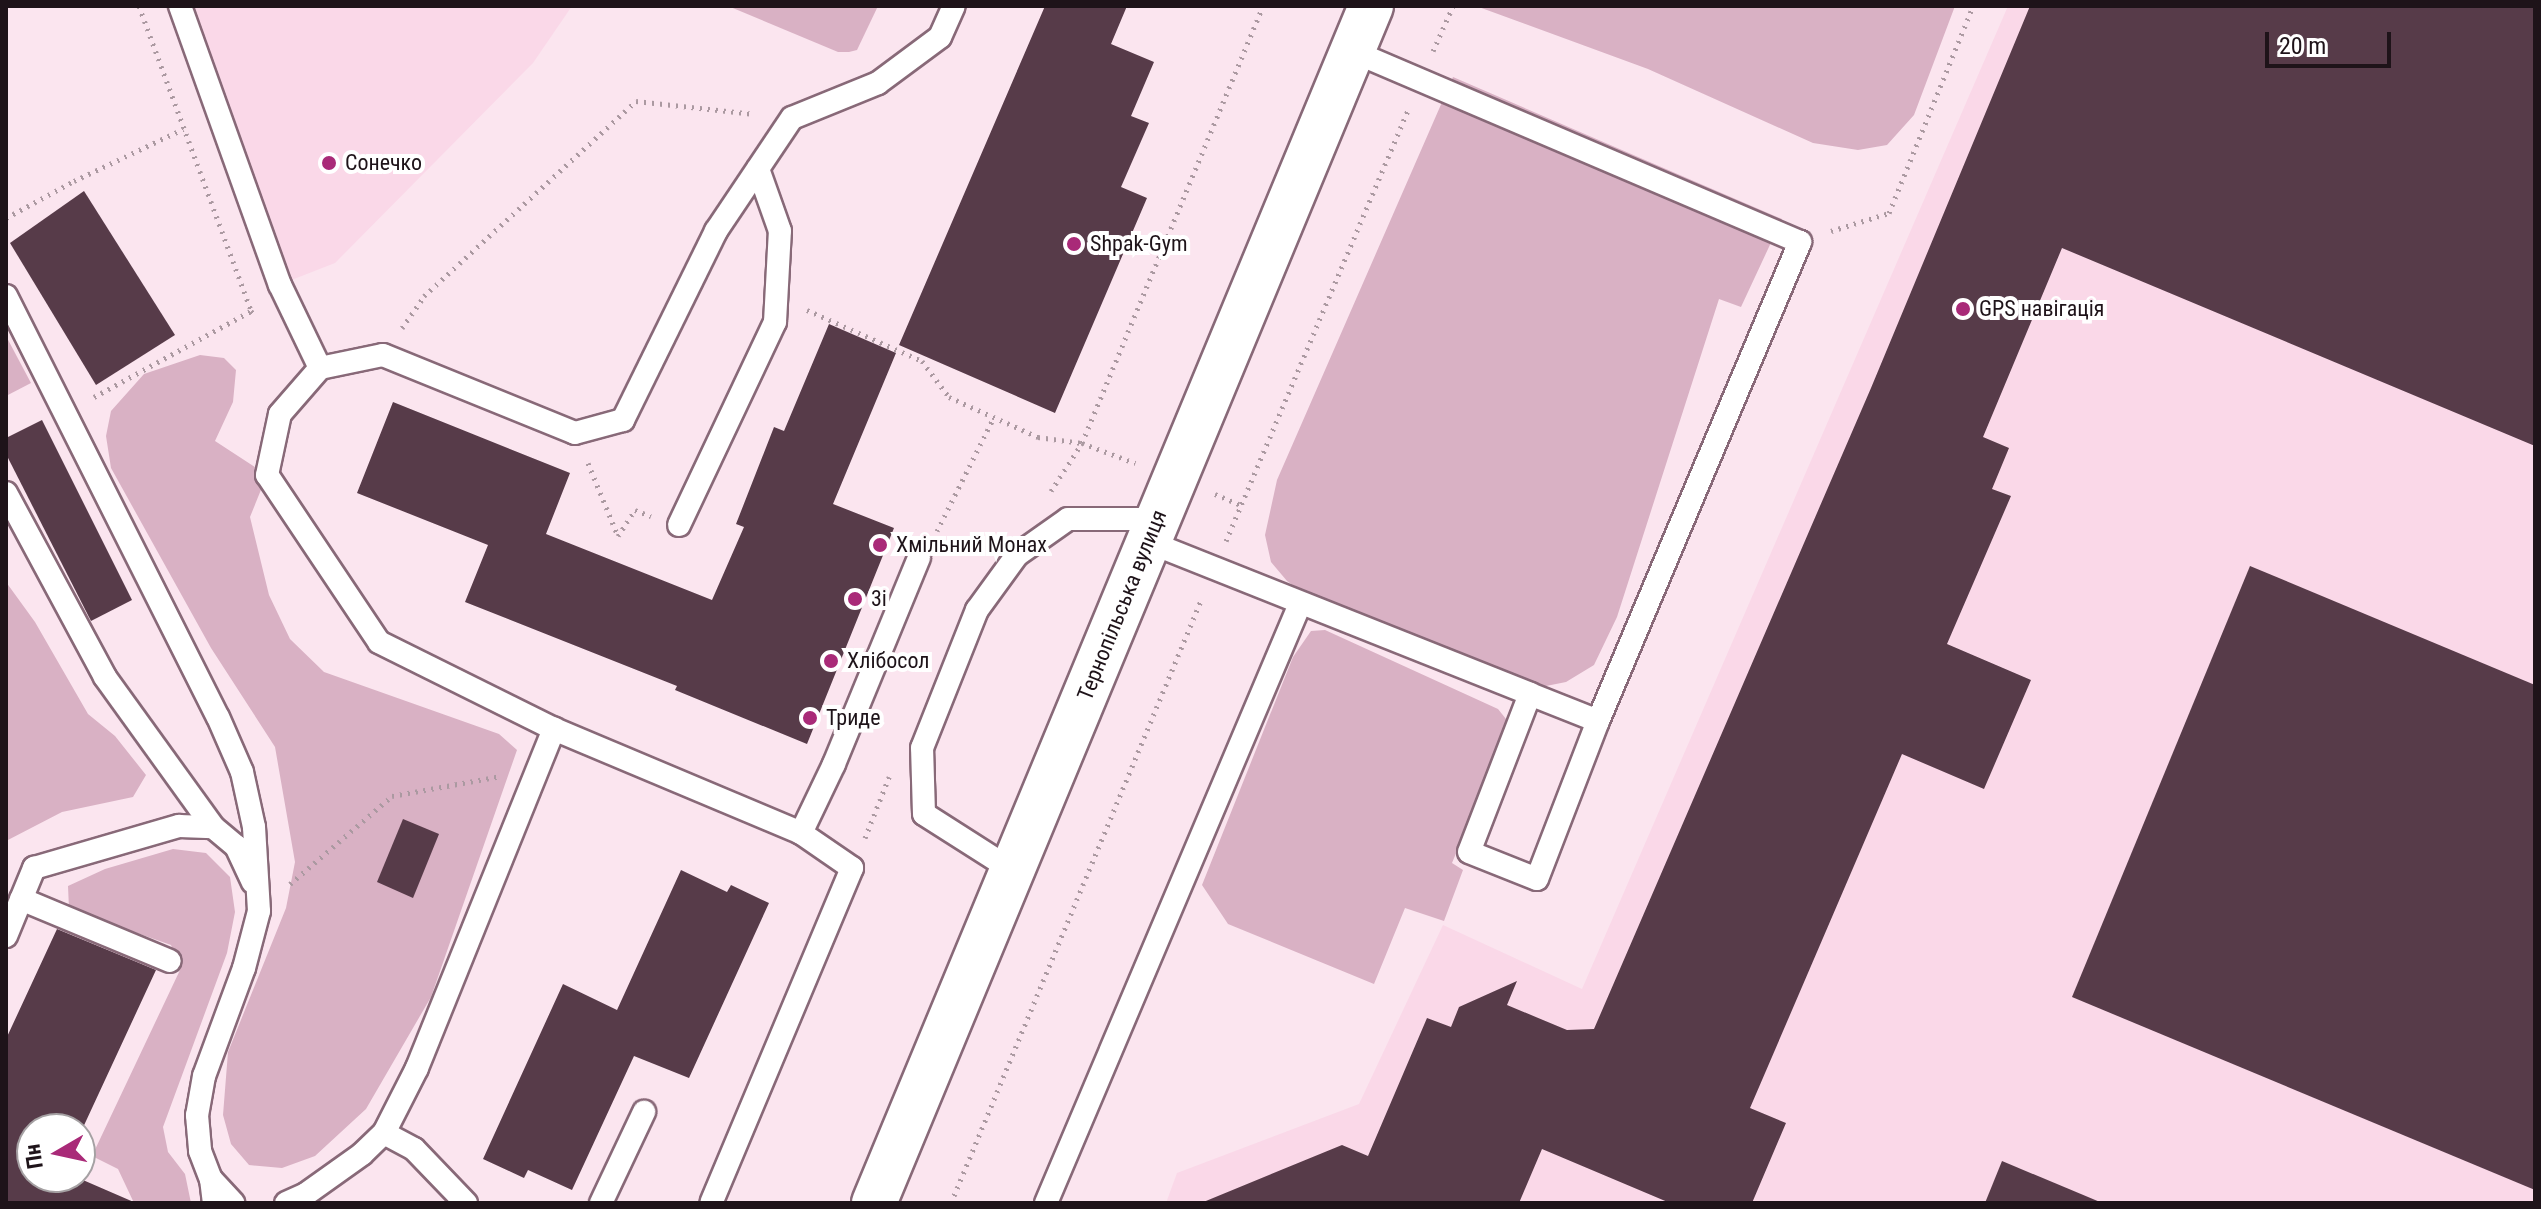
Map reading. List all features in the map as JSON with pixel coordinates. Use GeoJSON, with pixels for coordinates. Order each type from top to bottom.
{"type":"FeatureCollection","features":[{"type":"Feature","properties":{"kind":"main road","name":"Тернопільська вулиця"},"geometry":{"type":"LineString","coordinates":[[874,1203],[1371,6]]}},
{"type":"Feature","properties":{"kind":"lane"},"geometry":{"type":"LineString","coordinates":[[180,6],[280,285],[320,368]]}},
{"type":"Feature","properties":{"kind":"lane"},"geometry":{"type":"LineString","coordinates":[[711,1203],[852,868],[801,833],[554,729],[379,642],[267,475],[280,414],[320,368],[383,355],[575,433],[623,420],[716,231],[792,118],[878,83],[940,37],[954,6]]}},
{"type":"Feature","properties":{"kind":"lane"},"geometry":{"type":"LineString","coordinates":[[1352,51],[1800,242],[1598,721],[1537,879],[1469,852],[1530,694]]}},
{"type":"Feature","properties":{"kind":"lane"},"geometry":{"type":"LineString","coordinates":[[679,525],[775,322],[780,231],[758,169]]}},
{"type":"Feature","properties":{"kind":"lane"},"geometry":{"type":"LineString","coordinates":[[6,296],[218,717],[242,772],[254,827],[259,911],[244,968],[204,1076],[197,1115],[200,1151],[211,1179],[214,1203]]}},
{"type":"Feature","properties":{"kind":"lane"},"geometry":{"type":"LineString","coordinates":[[6,493],[105,677],[213,827],[236,846],[253,880],[259,911]]}},
{"type":"Feature","properties":{"kind":"lane"},"geometry":{"type":"LineString","coordinates":[[1012,870],[924,814],[922,748],[977,610],[1017,555],[1068,519],[1153,530],[1214,570],[1598,721]]}},
{"type":"Feature","properties":{"kind":"lane"},"geometry":{"type":"LineString","coordinates":[[801,833],[834,764],[919,558]]}},
{"type":"Feature","properties":{"kind":"lane"},"geometry":{"type":"LineString","coordinates":[[1046,1203],[1300,604]]}},
{"type":"Feature","properties":{"kind":"lane"},"geometry":{"type":"LineString","coordinates":[[286,1203],[306,1194],[340,1170],[384,1133],[417,1068],[554,729]]}},
{"type":"Feature","properties":{"kind":"lane"},"geometry":{"type":"LineString","coordinates":[[6,936],[34,868],[179,826],[213,827]]}},
{"type":"Feature","properties":{"kind":"lane"},"geometry":{"type":"LineString","coordinates":[[21,899],[170,961]]}},
{"type":"Feature","properties":{"kind":"lane"},"geometry":{"type":"LineString","coordinates":[[601,1203],[644,1112]]}},
{"type":"Feature","properties":{"kind":"lane"},"geometry":{"type":"LineString","coordinates":[[384,1133],[414,1149],[444,1193],[466,1203]]}},
{"type":"Feature","properties":{"kind":"lane"},"geometry":{"type":"LineString","coordinates":[[211,1179],[233,1203]]}},
{"type":"Feature","properties":{"kind":"path"},"geometry":{"type":"LineString","coordinates":[[1082,443],[1263,6]]}},
{"type":"Feature","properties":{"kind":"path"},"geometry":{"type":"LineString","coordinates":[[951,1203],[1453,6]]}},
{"type":"Feature","properties":{"kind":"path"},"geometry":{"type":"LineString","coordinates":[[1800,242],[1889,213],[1973,6]]}},
{"type":"Feature","properties":{"kind":"path"},"geometry":{"type":"LineString","coordinates":[[383,355],[424,296],[636,101],[792,118]]}},
{"type":"Feature","properties":{"kind":"path"},"geometry":{"type":"LineString","coordinates":[[6,218],[74,181],[183,129]]}},
{"type":"Feature","properties":{"kind":"path"},"geometry":{"type":"LineString","coordinates":[[777,297],[922,361],[949,397],[1038,437],[1082,443],[1175,478]]}},
{"type":"Feature","properties":{"kind":"path"},"geometry":{"type":"LineString","coordinates":[[64,413],[251,311]]}},
{"type":"Feature","properties":{"kind":"path"},"geometry":{"type":"LineString","coordinates":[[940,527],[994,417]]}},
{"type":"Feature","properties":{"kind":"path"},"geometry":{"type":"LineString","coordinates":[[575,433],[618,536],[635,510]]}},
{"type":"Feature","properties":{"kind":"path"},"geometry":{"type":"LineString","coordinates":[[259,911],[392,796],[486,776],[534,775]]}},
{"type":"Feature","properties":{"kind":"shaded area","name":"Сонечко"},"geometry":{"type":"Polygon","coordinates":[[[166,6],[572,6],[533,63],[335,263],[271,288],[166,6]]]}},
{"type":"Feature","properties":{"kind":"shaded area"},"geometry":{"type":"Polygon","coordinates":[[[728,6],[878,6],[857,50],[838,52],[728,6]]]}},
{"type":"Feature","properties":{"kind":"shaded area"},"geometry":{"type":"Polygon","coordinates":[[[1476,6],[1955,6],[1914,115],[1887,145],[1858,150],[1813,143],[1648,69],[1476,6]]]}},
{"type":"Feature","properties":{"kind":"shaded area"},"geometry":{"type":"Polygon","coordinates":[[[2008,6],[2535,6],[2535,1203],[1166,1203],[1177,1173],[1359,1104],[1443,925],[1582,989],[2008,6]]]}},
{"type":"Feature","properties":{"kind":"shaded area"},"geometry":{"type":"Polygon","coordinates":[[[1453,77],[1782,219],[1741,307],[1719,299],[1617,617],[1594,665],[1566,682],[1536,688],[1314,600],[1287,581],[1271,562],[1265,535],[1277,480],[1453,77]]]}},
{"type":"Feature","properties":{"kind":"shaded area"},"geometry":{"type":"Polygon","coordinates":[[[6,336],[31,383],[6,396],[6,336]]]}},
{"type":"Feature","properties":{"kind":"shaded area"},"geometry":{"type":"Polygon","coordinates":[[[200,355],[224,358],[236,370],[233,402],[215,441],[267,475],[250,517],[269,595],[290,639],[324,672],[499,734],[517,750],[431,997],[366,1109],[315,1156],[282,1168],[249,1165],[231,1144],[223,1115],[228,1052],[286,908],[295,862],[275,747],[211,648],[111,468],[106,436],[111,411],[144,374],[200,355]]]}},
{"type":"Feature","properties":{"kind":"shaded area"},"geometry":{"type":"Polygon","coordinates":[[[6,582],[35,622],[88,714],[115,736],[146,775],[133,797],[62,812],[6,841],[6,582]]]}},
{"type":"Feature","properties":{"kind":"shaded area"},"geometry":{"type":"Polygon","coordinates":[[[1325,630],[1498,709],[1506,719],[1505,735],[1452,863],[1463,870],[1444,921],[1405,908],[1374,984],[1228,924],[1202,885],[1293,657],[1311,631],[1325,630]]]}},
{"type":"Feature","properties":{"kind":"shaded area"},"geometry":{"type":"Polygon","coordinates":[[[173,849],[206,853],[230,877],[235,912],[227,953],[163,1127],[168,1152],[185,1174],[191,1203],[134,1203],[118,1169],[96,1158],[96,1148],[180,970],[171,945],[69,909],[68,886],[105,869],[173,849]]]}},
{"type":"Feature","properties":{"kind":"building"},"geometry":{"type":"Polygon","coordinates":[[[1045,6],[1127,6],[1111,44],[1154,62],[1131,116],[1149,123],[1121,187],[1147,198],[1055,413],[899,345],[1045,6]]]}},
{"type":"Feature","properties":{"kind":"building"},"geometry":{"type":"Polygon","coordinates":[[[2030,6],[2535,6],[2535,446],[2062,248],[1983,437],[2009,448],[1992,489],[2011,496],[1947,644],[2031,680],[1984,789],[1902,754],[1750,1108],[1786,1123],[1752,1203],[1670,1203],[1542,1149],[1519,1203],[1201,1203],[1342,1145],[1368,1156],[1427,1018],[1451,1027],[1459,1007],[1517,981],[1507,1005],[1567,1030],[1594,1029],[1871,388],[2030,6]]]}},
{"type":"Feature","properties":{"kind":"building"},"geometry":{"type":"Polygon","coordinates":[[[84,191],[175,335],[96,385],[10,243],[84,191]]]}},
{"type":"Feature","properties":{"kind":"building"},"geometry":{"type":"Polygon","coordinates":[[[829,324],[896,353],[833,504],[894,528],[807,744],[675,690],[677,686],[465,602],[488,545],[357,493],[393,402],[570,473],[546,534],[712,600],[744,527],[736,524],[774,427],[784,431],[829,324]]]}},
{"type":"Feature","properties":{"kind":"building"},"geometry":{"type":"Polygon","coordinates":[[[42,420],[132,600],[91,621],[6,454],[6,438],[42,420]]]}},
{"type":"Feature","properties":{"kind":"building"},"geometry":{"type":"Polygon","coordinates":[[[2250,566],[2535,685],[2535,1190],[2072,997],[2250,566]]]}},
{"type":"Feature","properties":{"kind":"building"},"geometry":{"type":"Polygon","coordinates":[[[403,819],[439,834],[413,898],[377,882],[403,819]]]}},
{"type":"Feature","properties":{"kind":"building"},"geometry":{"type":"Polygon","coordinates":[[[681,870],[727,892],[731,885],[769,903],[689,1078],[634,1056],[572,1190],[528,1170],[524,1178],[483,1159],[563,984],[617,1010],[681,870]]]}},
{"type":"Feature","properties":{"kind":"building"},"geometry":{"type":"Polygon","coordinates":[[[57,929],[156,970],[90,1113],[16,1113],[16,1193],[96,1193],[96,1186],[136,1203],[6,1203],[6,1039],[57,929]]]}},
{"type":"Feature","properties":{"kind":"building"},"geometry":{"type":"Polygon","coordinates":[[[2002,1161],[2100,1202],[2100,1203],[1985,1203],[2002,1161]]]}},
{"type":"Feature","properties":{"kind":"place","name":"Сонечко"},"geometry":{"type":"Point","coordinates":[329,163]}},
{"type":"Feature","properties":{"kind":"place","name":"Shpak-Gym"},"geometry":{"type":"Point","coordinates":[1074,244]}},
{"type":"Feature","properties":{"kind":"place","name":"GPS навігація"},"geometry":{"type":"Point","coordinates":[1963,309]}},
{"type":"Feature","properties":{"kind":"place","name":"Хмільний Монах"},"geometry":{"type":"Point","coordinates":[880,545]}},
{"type":"Feature","properties":{"kind":"place","name":"3і"},"geometry":{"type":"Point","coordinates":[855,599]}},
{"type":"Feature","properties":{"kind":"place","name":"Хлібосол"},"geometry":{"type":"Point","coordinates":[831,661]}},
{"type":"Feature","properties":{"kind":"place","name":"Триде"},"geometry":{"type":"Point","coordinates":[810,718]}}]}
